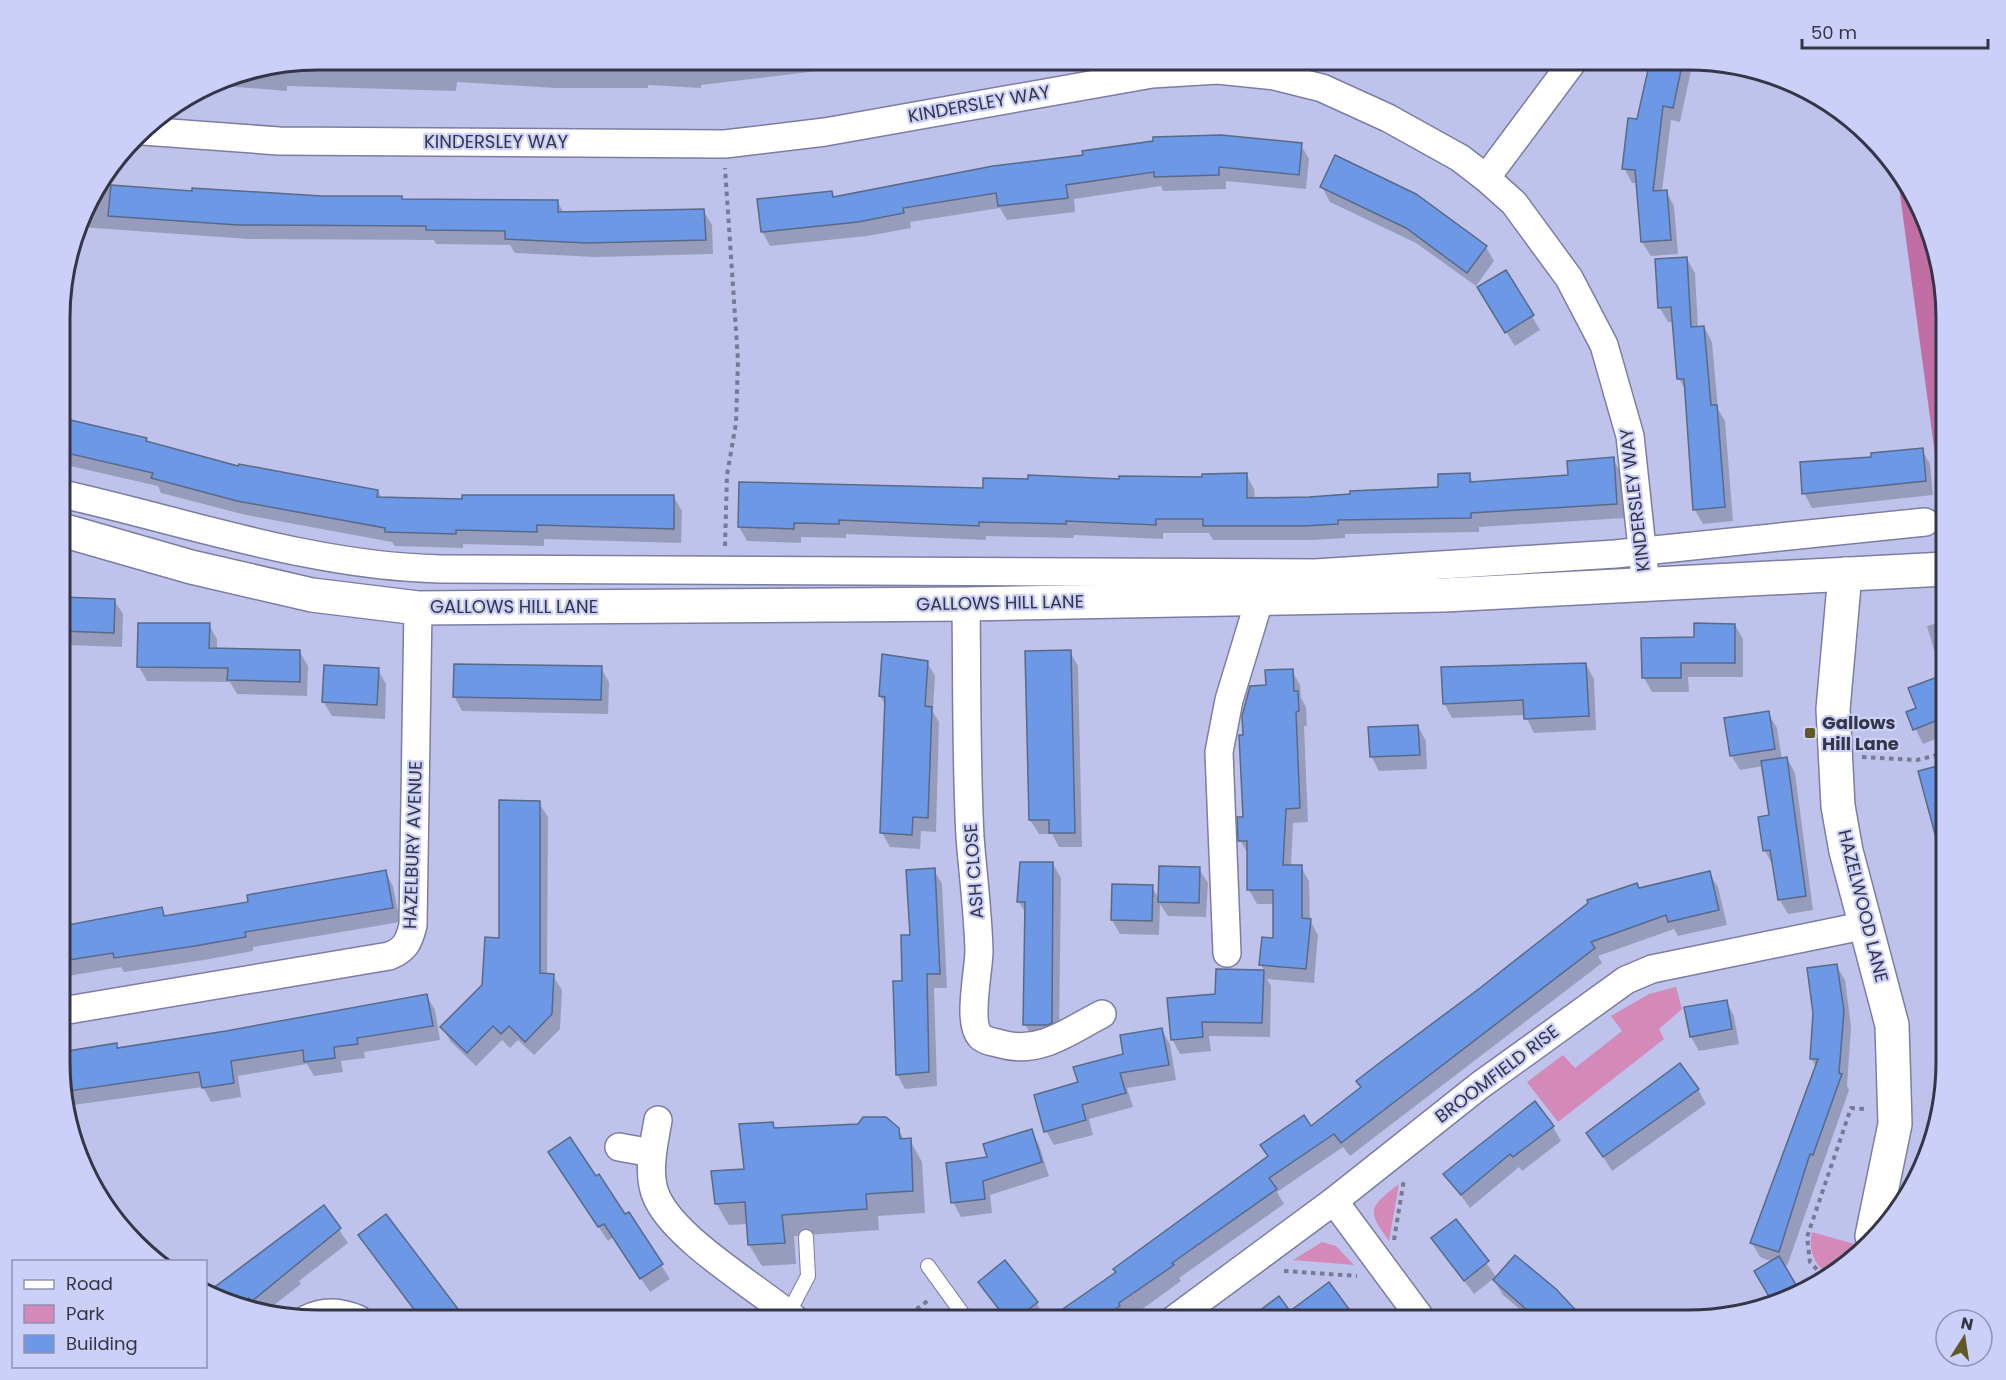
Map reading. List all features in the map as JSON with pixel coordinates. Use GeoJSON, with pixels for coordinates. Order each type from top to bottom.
{"type":"FeatureCollection","features":[{"type":"Feature","properties":{"kind":"street","name":"KINDERSLEY WAY"},"geometry":{"type":"LineString","coordinates":[[155,132],[279,141],[725,144],[825,132],[1152,74],[1202,71]]}},
{"type":"Feature","properties":{"kind":"street","name":"KINDERSLEY WAY"},"geometry":{"type":"LineString","coordinates":[[1227,71],[1274,76],[1322,88],[1388,118],[1460,158],[1514,203],[1543,239],[1589,312],[1604,345],[1630,436],[1645,584]]}},
{"type":"Feature","properties":{"kind":"street"},"geometry":{"type":"LineString","coordinates":[[1486,178],[1566,71]]}},
{"type":"Feature","properties":{"kind":"street","name":"GALLOWS HILL LANE"},"geometry":{"type":"LineString","coordinates":[[70,496],[330,560],[392,568],[1304,573],[1643,551],[1925,522]]}},
{"type":"Feature","properties":{"kind":"street","name":"GALLOWS HILL LANE"},"geometry":{"type":"LineString","coordinates":[[70,532],[191,567],[312,595],[418,608],[966,604],[1444,596],[1936,569]]}},
{"type":"Feature","properties":{"kind":"street"},"geometry":{"type":"LineString","coordinates":[[700,606],[711,570]]}},
{"type":"Feature","properties":{"kind":"street","name":"HAZELWOOD LANE"},"geometry":{"type":"LineString","coordinates":[[1845,574],[1833,709],[1838,806],[1846,851],[1892,1025],[1895,1124],[1874,1225]]}},
{"type":"Feature","properties":{"kind":"street"},"geometry":{"type":"LineString","coordinates":[[1227,953],[1220,752],[1229,700],[1256,611],[1256,600]]}},
{"type":"Feature","properties":{"kind":"street","name":"ASH CLOSE"},"geometry":{"type":"LineString","coordinates":[[966,604],[970,836],[979,954],[974,1022],[981,1037],[1017,1048],[1046,1044],[1068,1019],[1102,1014]]}},
{"type":"Feature","properties":{"kind":"street","name":"HAZELBURY AVENUE"},"geometry":{"type":"LineString","coordinates":[[70,1010],[389,956],[401,951],[409,941],[414,925],[418,608]]}},
{"type":"Feature","properties":{"kind":"street","name":"BROOMFIELD RISE"},"geometry":{"type":"LineString","coordinates":[[1187,1310],[1334,1201],[1479,1086],[1626,980],[1652,969],[1867,925]]}},
{"type":"Feature","properties":{"kind":"street"},"geometry":{"type":"LineString","coordinates":[[658,1120],[652,1153],[653,1183],[657,1197],[667,1214],[690,1238],[783,1310]]}},
{"type":"Feature","properties":{"kind":"street"},"geometry":{"type":"LineString","coordinates":[[619,1147],[652,1153]]}},
{"type":"Feature","properties":{"kind":"street"},"geometry":{"type":"LineString","coordinates":[[1334,1201],[1415,1310]]}},
{"type":"Feature","properties":{"kind":"lane"},"geometry":{"type":"LineString","coordinates":[[795,1310],[808,1276],[807,1237]]}},
{"type":"Feature","properties":{"kind":"lane"},"geometry":{"type":"LineString","coordinates":[[928,1266],[960,1310]]}},
{"type":"Feature","properties":{"kind":"path"},"geometry":{"type":"LineString","coordinates":[[711,570],[736,423],[738,360],[725,144]]}},
{"type":"Feature","properties":{"kind":"path"},"geometry":{"type":"LineString","coordinates":[[1858,758],[1875,756],[1917,760],[1936,755]]}},
{"type":"Feature","properties":{"kind":"path"},"geometry":{"type":"LineString","coordinates":[[1819,1272],[1810,1262],[1807,1237],[1851,1108],[1864,1109]]}},
{"type":"Feature","properties":{"kind":"path"},"geometry":{"type":"LineString","coordinates":[[1393,1245],[1405,1175]]}},
{"type":"Feature","properties":{"kind":"path"},"geometry":{"type":"LineString","coordinates":[[1279,1271],[1358,1276]]}},
{"type":"Feature","properties":{"kind":"path"},"geometry":{"type":"LineString","coordinates":[[914,1310],[938,1293]]}},
{"type":"Feature","properties":{"kind":"green space"},"geometry":{"type":"Polygon","coordinates":[[[1676,987],[1682,1009],[1659,1029],[1664,1039],[1558,1122],[1527,1082],[1563,1055],[1575,1068],[1622,1031],[1611,1016],[1649,994],[1676,987]]]}},
{"type":"Feature","properties":{"kind":"green space"},"geometry":{"type":"Polygon","coordinates":[[[1399,1184],[1389,1241],[1377,1222],[1374,1210],[1382,1198],[1399,1184]]]}},
{"type":"Feature","properties":{"kind":"green space"},"geometry":{"type":"Polygon","coordinates":[[[1812,1232],[1855,1244],[1823,1269],[1815,1260],[1811,1243],[1812,1232]]]}},
{"type":"Feature","properties":{"kind":"green space"},"geometry":{"type":"Polygon","coordinates":[[[1322,1242],[1336,1246],[1354,1265],[1293,1260],[1322,1242]]]}},
{"type":"Feature","properties":{"kind":"shaded area"},"geometry":{"type":"Polygon","coordinates":[[[1899,190],[1917,223],[1931,270],[1936,318],[1936,462],[1899,190]]]}},
{"type":"Feature","properties":{"kind":"building"},"geometry":{"type":"Polygon","coordinates":[[[1648,71],[1681,71],[1673,108],[1663,106],[1653,191],[1667,190],[1671,240],[1641,242],[1635,170],[1622,169],[1628,118],[1637,119],[1648,71]]]}},
{"type":"Feature","properties":{"kind":"building"},"geometry":{"type":"Polygon","coordinates":[[[1221,135],[1302,143],[1299,175],[1219,167],[1219,175],[1154,177],[1154,172],[1066,185],[1068,198],[998,206],[996,193],[903,208],[904,213],[858,222],[761,232],[757,199],[832,191],[833,197],[993,166],[1083,155],[1082,151],[1153,141],[1153,137],[1221,135]]]}},
{"type":"Feature","properties":{"kind":"building"},"geometry":{"type":"Polygon","coordinates":[[[1335,155],[1416,194],[1487,246],[1467,273],[1406,228],[1320,187],[1335,155]]]}},
{"type":"Feature","properties":{"kind":"building"},"geometry":{"type":"Polygon","coordinates":[[[111,185],[322,196],[402,196],[402,199],[558,200],[558,212],[704,209],[706,240],[587,243],[505,239],[505,231],[426,230],[426,226],[238,225],[108,216],[111,185]]]}},
{"type":"Feature","properties":{"kind":"building"},"geometry":{"type":"Polygon","coordinates":[[[1687,257],[1691,327],[1704,326],[1711,405],[1717,405],[1725,507],[1693,510],[1684,379],[1677,379],[1671,307],[1658,308],[1655,259],[1687,257]]]}},
{"type":"Feature","properties":{"kind":"building"},"geometry":{"type":"Polygon","coordinates":[[[1506,270],[1534,315],[1505,333],[1477,287],[1506,270]]]}},
{"type":"Feature","properties":{"kind":"building"},"geometry":{"type":"Polygon","coordinates":[[[70,420],[147,438],[146,441],[238,466],[239,464],[378,490],[377,497],[462,499],[462,495],[674,495],[674,529],[537,525],[537,532],[456,530],[456,534],[385,532],[385,528],[237,501],[151,478],[153,473],[70,454],[70,420]]]}},
{"type":"Feature","properties":{"kind":"building"},"geometry":{"type":"Polygon","coordinates":[[[1923,448],[1926,481],[1802,494],[1800,462],[1871,457],[1871,453],[1923,448]]]}},
{"type":"Feature","properties":{"kind":"building"},"geometry":{"type":"Polygon","coordinates":[[[1614,457],[1617,504],[1471,513],[1471,518],[1338,520],[1338,524],[1304,526],[1203,526],[1203,519],[1156,519],[1156,525],[1066,521],[1066,524],[979,522],[979,526],[839,520],[839,524],[794,523],[794,529],[738,527],[739,482],[983,488],[983,478],[1028,479],[1028,475],[1119,479],[1119,476],[1202,477],[1202,474],[1247,473],[1247,498],[1309,497],[1350,494],[1350,491],[1438,487],[1438,474],[1470,473],[1470,482],[1568,475],[1567,461],[1614,457]]]}},
{"type":"Feature","properties":{"kind":"building"},"geometry":{"type":"Polygon","coordinates":[[[70,597],[115,599],[114,633],[70,631],[70,597]]]}},
{"type":"Feature","properties":{"kind":"building"},"geometry":{"type":"Polygon","coordinates":[[[138,623],[210,623],[209,648],[300,650],[300,682],[227,680],[228,668],[137,667],[138,623]]]}},
{"type":"Feature","properties":{"kind":"building"},"geometry":{"type":"Polygon","coordinates":[[[1694,623],[1735,624],[1735,663],[1681,663],[1681,678],[1642,678],[1641,638],[1694,637],[1694,623]]]}},
{"type":"Feature","properties":{"kind":"building"},"geometry":{"type":"Polygon","coordinates":[[[1071,650],[1075,833],[1049,833],[1049,820],[1029,820],[1025,651],[1071,650]]]}},
{"type":"Feature","properties":{"kind":"building"},"geometry":{"type":"Polygon","coordinates":[[[882,654],[928,661],[925,706],[932,707],[928,818],[913,817],[912,835],[880,833],[885,697],[879,696],[882,654]]]}},
{"type":"Feature","properties":{"kind":"building"},"geometry":{"type":"Polygon","coordinates":[[[1586,663],[1589,716],[1524,719],[1523,700],[1443,704],[1441,667],[1586,663]]]}},
{"type":"Feature","properties":{"kind":"building"},"geometry":{"type":"Polygon","coordinates":[[[454,664],[602,666],[601,700],[453,697],[454,664]]]}},
{"type":"Feature","properties":{"kind":"building"},"geometry":{"type":"Polygon","coordinates":[[[324,665],[379,668],[377,705],[322,702],[324,665]]]}},
{"type":"Feature","properties":{"kind":"building"},"geometry":{"type":"Polygon","coordinates":[[[1293,669],[1294,691],[1298,691],[1299,711],[1296,712],[1300,808],[1286,809],[1283,865],[1302,865],[1302,918],[1311,919],[1306,969],[1259,965],[1262,937],[1273,938],[1273,890],[1247,890],[1247,841],[1238,841],[1237,817],[1243,817],[1239,735],[1243,735],[1242,716],[1250,686],[1266,685],[1265,670],[1293,669]]]}},
{"type":"Feature","properties":{"kind":"building"},"geometry":{"type":"Polygon","coordinates":[[[1936,677],[1936,721],[1913,730],[1906,712],[1916,708],[1908,688],[1936,677]]]}},
{"type":"Feature","properties":{"kind":"building"},"geometry":{"type":"Polygon","coordinates":[[[1769,711],[1775,749],[1730,756],[1724,718],[1769,711]]]}},
{"type":"Feature","properties":{"kind":"building"},"geometry":{"type":"Polygon","coordinates":[[[1418,725],[1420,755],[1370,757],[1368,727],[1418,725]]]}},
{"type":"Feature","properties":{"kind":"building"},"geometry":{"type":"Polygon","coordinates":[[[1787,757],[1806,896],[1778,900],[1770,850],[1763,851],[1758,817],[1769,815],[1761,761],[1787,757]]]}},
{"type":"Feature","properties":{"kind":"building"},"geometry":{"type":"Polygon","coordinates":[[[1936,766],[1936,838],[1918,771],[1936,766]]]}},
{"type":"Feature","properties":{"kind":"building"},"geometry":{"type":"Polygon","coordinates":[[[499,800],[540,801],[540,973],[554,974],[552,1014],[525,1042],[509,1026],[501,1034],[493,1026],[467,1053],[440,1027],[482,985],[485,937],[499,938],[499,800]]]}},
{"type":"Feature","properties":{"kind":"building"},"geometry":{"type":"Polygon","coordinates":[[[1020,862],[1053,862],[1052,1023],[1048,1025],[1023,1025],[1025,902],[1017,902],[1020,862]]]}},
{"type":"Feature","properties":{"kind":"building"},"geometry":{"type":"Polygon","coordinates":[[[1159,866],[1200,867],[1199,903],[1158,902],[1159,866]]]}},
{"type":"Feature","properties":{"kind":"building"},"geometry":{"type":"Polygon","coordinates":[[[935,868],[940,974],[927,974],[929,1072],[896,1075],[893,981],[902,981],[901,935],[910,935],[906,870],[935,868]]]}},
{"type":"Feature","properties":{"kind":"building"},"geometry":{"type":"Polygon","coordinates":[[[386,870],[393,908],[245,932],[246,937],[195,946],[114,958],[113,953],[70,960],[70,924],[162,907],[164,916],[248,902],[247,895],[386,870]]]}},
{"type":"Feature","properties":{"kind":"building"},"geometry":{"type":"Polygon","coordinates":[[[1710,871],[1719,910],[1668,922],[1666,915],[1591,942],[1595,948],[1341,1143],[1334,1134],[1269,1178],[1277,1189],[1172,1263],[1174,1265],[1119,1303],[1120,1306],[1114,1310],[1061,1310],[1116,1272],[1113,1269],[1268,1156],[1260,1145],[1304,1115],[1311,1126],[1361,1087],[1356,1081],[1480,988],[1588,903],[1587,900],[1637,883],[1639,888],[1710,871]]]}},
{"type":"Feature","properties":{"kind":"building"},"geometry":{"type":"Polygon","coordinates":[[[1112,884],[1153,885],[1152,921],[1111,920],[1112,884]]]}},
{"type":"Feature","properties":{"kind":"building"},"geometry":{"type":"Polygon","coordinates":[[[1837,964],[1844,1011],[1839,1073],[1842,1074],[1813,1155],[1810,1154],[1779,1252],[1750,1243],[1818,1059],[1810,1059],[1813,1013],[1807,968],[1837,964]]]}},
{"type":"Feature","properties":{"kind":"building"},"geometry":{"type":"Polygon","coordinates":[[[1216,969],[1264,970],[1262,1023],[1202,1022],[1203,1037],[1171,1040],[1167,998],[1215,994],[1216,969]]]}},
{"type":"Feature","properties":{"kind":"building"},"geometry":{"type":"Polygon","coordinates":[[[427,994],[433,1026],[357,1038],[358,1044],[334,1047],[335,1058],[304,1062],[303,1050],[231,1061],[234,1083],[202,1088],[199,1072],[73,1090],[70,1051],[117,1043],[117,1048],[226,1031],[427,994]]]}},
{"type":"Feature","properties":{"kind":"building"},"geometry":{"type":"Polygon","coordinates":[[[1727,1000],[1732,1029],[1690,1037],[1684,1007],[1727,1000]]]}},
{"type":"Feature","properties":{"kind":"building"},"geometry":{"type":"Polygon","coordinates":[[[1162,1028],[1169,1065],[1120,1073],[1126,1093],[1082,1105],[1086,1120],[1044,1132],[1034,1095],[1078,1082],[1073,1067],[1123,1054],[1120,1035],[1162,1028]]]}},
{"type":"Feature","properties":{"kind":"building"},"geometry":{"type":"Polygon","coordinates":[[[1680,1063],[1699,1089],[1603,1157],[1586,1133],[1680,1063]]]}},
{"type":"Feature","properties":{"kind":"building"},"geometry":{"type":"Polygon","coordinates":[[[1535,1101],[1554,1126],[1513,1157],[1510,1154],[1461,1195],[1443,1174],[1535,1101]]]}},
{"type":"Feature","properties":{"kind":"building"},"geometry":{"type":"Polygon","coordinates":[[[863,1117],[886,1117],[899,1128],[900,1139],[911,1138],[913,1191],[866,1194],[867,1209],[782,1215],[785,1243],[748,1245],[745,1202],[715,1204],[711,1171],[744,1169],[739,1124],[773,1122],[774,1128],[858,1124],[863,1117]]]}},
{"type":"Feature","properties":{"kind":"building"},"geometry":{"type":"Polygon","coordinates":[[[1032,1129],[1042,1162],[983,1181],[985,1199],[951,1203],[946,1163],[987,1157],[983,1144],[1032,1129]]]}},
{"type":"Feature","properties":{"kind":"building"},"geometry":{"type":"Polygon","coordinates":[[[570,1137],[596,1176],[599,1174],[625,1214],[629,1212],[663,1264],[640,1279],[604,1224],[598,1227],[548,1152],[570,1137]]]}},
{"type":"Feature","properties":{"kind":"building"},"geometry":{"type":"Polygon","coordinates":[[[324,1205],[341,1228],[253,1301],[215,1287],[324,1205]]]}},
{"type":"Feature","properties":{"kind":"building"},"geometry":{"type":"Polygon","coordinates":[[[386,1214],[458,1310],[414,1310],[358,1235],[386,1214]]]}},
{"type":"Feature","properties":{"kind":"building"},"geometry":{"type":"Polygon","coordinates":[[[1456,1219],[1489,1261],[1464,1281],[1431,1238],[1456,1219]]]}},
{"type":"Feature","properties":{"kind":"building"},"geometry":{"type":"Polygon","coordinates":[[[1515,1255],[1556,1289],[1576,1310],[1527,1310],[1493,1280],[1515,1255]]]}},
{"type":"Feature","properties":{"kind":"building"},"geometry":{"type":"Polygon","coordinates":[[[1779,1256],[1796,1285],[1768,1296],[1754,1271],[1779,1256]]]}},
{"type":"Feature","properties":{"kind":"building"},"geometry":{"type":"Polygon","coordinates":[[[1005,1260],[1038,1302],[1027,1310],[999,1310],[978,1282],[1005,1260]]]}},
{"type":"Feature","properties":{"kind":"building"},"geometry":{"type":"Polygon","coordinates":[[[1329,1282],[1350,1310],[1291,1310],[1329,1282]]]}},
{"type":"Feature","properties":{"kind":"building"},"geometry":{"type":"Polygon","coordinates":[[[1279,1296],[1289,1310],[1260,1310],[1279,1296]]]}},
{"type":"Feature","properties":{"kind":"place","name":"Gallows Hill Lane"},"geometry":{"type":"Point","coordinates":[1810,733]}}]}
